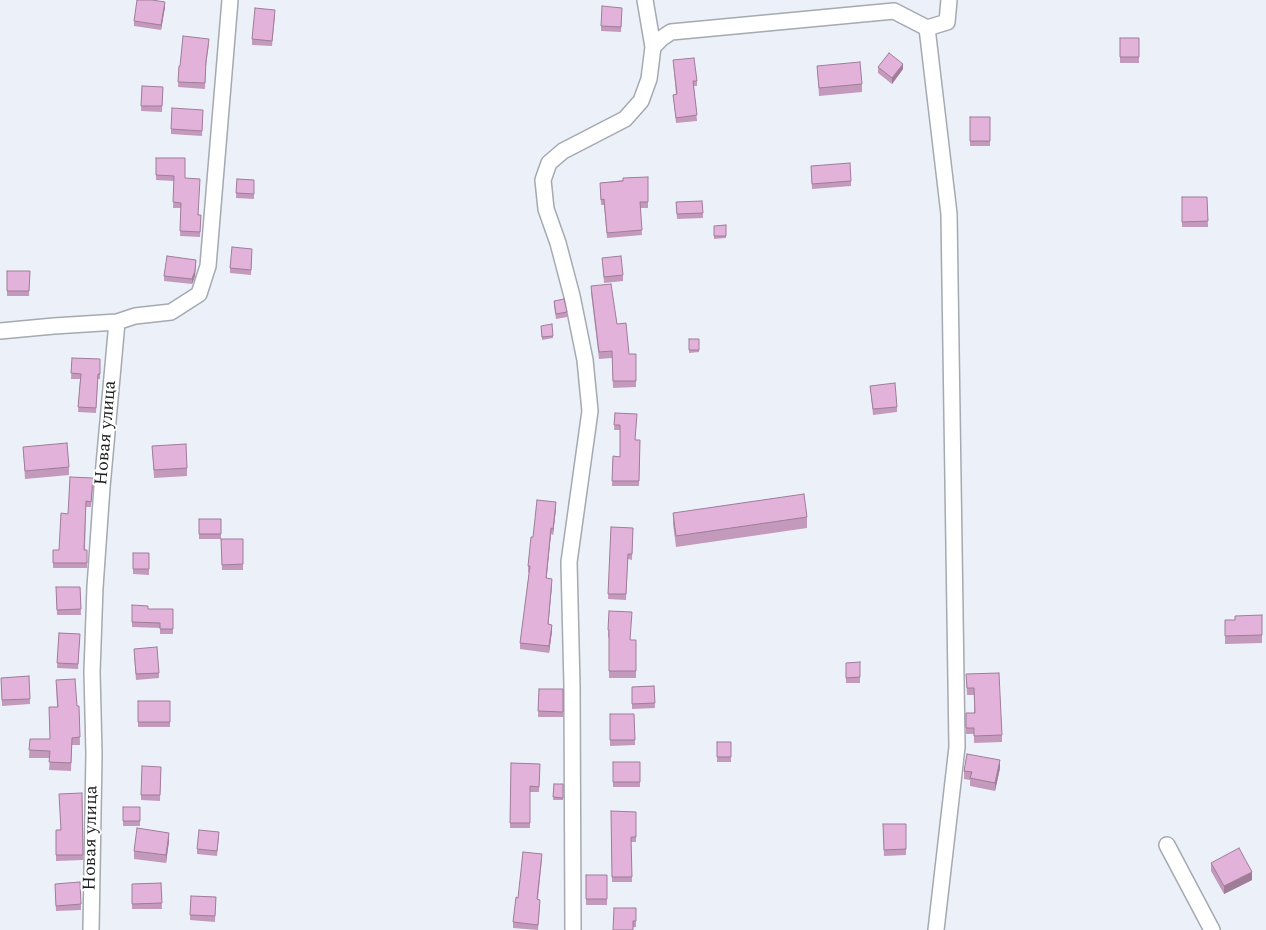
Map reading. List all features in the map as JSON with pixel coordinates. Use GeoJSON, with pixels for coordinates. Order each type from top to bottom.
{"type":"FeatureCollection","features":[{"type":"Feature","properties":{"kind":"street"},"geometry":{"type":"LineString","coordinates":[[0,331],[117,322],[135,316],[171,312],[200,294],[208,266],[230,0]]}},
{"type":"Feature","properties":{"kind":"street"},"geometry":{"type":"LineString","coordinates":[[573,930],[572,696],[569,562],[590,411],[585,360],[576,314],[558,243],[546,209],[543,180],[549,163],[563,151],[625,119],[642,101],[649,79],[653,47],[645,0]]}},
{"type":"Feature","properties":{"kind":"street"},"geometry":{"type":"LineString","coordinates":[[653,47],[671,32],[894,11],[927,28],[947,22],[948,0]]}},
{"type":"Feature","properties":{"kind":"street"},"geometry":{"type":"LineString","coordinates":[[927,28],[949,214],[957,747],[936,930]]}},
{"type":"Feature","properties":{"kind":"street","name":"Новая улица"},"geometry":{"type":"LineString","coordinates":[[90,930],[94,754],[92,672],[102,487],[117,322]]}},
{"type":"Feature","properties":{"kind":"street"},"geometry":{"type":"LineString","coordinates":[[1167,845],[1212,930]]}},
{"type":"Feature","properties":{"kind":"building"},"geometry":{"type":"Polygon","coordinates":[[[137,0],[165,2],[161,25],[134,21],[137,0]]]}},
{"type":"Feature","properties":{"kind":"building"},"geometry":{"type":"Polygon","coordinates":[[[602,6],[622,8],[621,27],[601,26],[602,6]]]}},
{"type":"Feature","properties":{"kind":"building"},"geometry":{"type":"Polygon","coordinates":[[[255,8],[275,10],[272,41],[252,39],[255,8]]]}},
{"type":"Feature","properties":{"kind":"building"},"geometry":{"type":"Polygon","coordinates":[[[183,36],[209,39],[205,83],[178,82],[183,36]]]}},
{"type":"Feature","properties":{"kind":"building"},"geometry":{"type":"Polygon","coordinates":[[[1120,38],[1139,38],[1139,57],[1120,57],[1120,38]]]}},
{"type":"Feature","properties":{"kind":"building"},"geometry":{"type":"Polygon","coordinates":[[[889,53],[903,64],[892,78],[878,67],[889,53]]]}},
{"type":"Feature","properties":{"kind":"building"},"geometry":{"type":"Polygon","coordinates":[[[694,58],[697,81],[693,81],[697,115],[676,118],[673,95],[677,94],[673,60],[694,58]]]}},
{"type":"Feature","properties":{"kind":"building"},"geometry":{"type":"Polygon","coordinates":[[[860,62],[862,84],[819,88],[817,66],[860,62]]]}},
{"type":"Feature","properties":{"kind":"building"},"geometry":{"type":"Polygon","coordinates":[[[142,86],[163,87],[162,106],[141,106],[142,86]]]}},
{"type":"Feature","properties":{"kind":"building"},"geometry":{"type":"Polygon","coordinates":[[[172,108],[203,110],[202,131],[171,129],[172,108]]]}},
{"type":"Feature","properties":{"kind":"building"},"geometry":{"type":"Polygon","coordinates":[[[970,117],[990,117],[990,141],[970,141],[970,117]]]}},
{"type":"Feature","properties":{"kind":"building"},"geometry":{"type":"Polygon","coordinates":[[[156,158],[185,158],[185,178],[200,179],[198,215],[201,215],[200,232],[180,231],[181,203],[173,202],[174,176],[156,175],[156,158]]]}},
{"type":"Feature","properties":{"kind":"building"},"geometry":{"type":"Polygon","coordinates":[[[850,163],[851,181],[812,184],[811,166],[850,163]]]}},
{"type":"Feature","properties":{"kind":"building"},"geometry":{"type":"Polygon","coordinates":[[[648,177],[648,202],[640,202],[642,230],[607,233],[604,199],[601,200],[600,183],[623,181],[623,178],[648,177]]]}},
{"type":"Feature","properties":{"kind":"building"},"geometry":{"type":"Polygon","coordinates":[[[237,179],[254,180],[254,194],[236,193],[237,179]]]}},
{"type":"Feature","properties":{"kind":"building"},"geometry":{"type":"Polygon","coordinates":[[[1182,197],[1207,197],[1208,221],[1182,222],[1182,197]]]}},
{"type":"Feature","properties":{"kind":"building"},"geometry":{"type":"Polygon","coordinates":[[[702,201],[703,213],[677,214],[676,202],[702,201]]]}},
{"type":"Feature","properties":{"kind":"building"},"geometry":{"type":"Polygon","coordinates":[[[726,225],[726,236],[714,236],[714,226],[726,225]]]}},
{"type":"Feature","properties":{"kind":"building"},"geometry":{"type":"Polygon","coordinates":[[[232,247],[252,249],[251,270],[230,268],[232,247]]]}},
{"type":"Feature","properties":{"kind":"building"},"geometry":{"type":"Polygon","coordinates":[[[167,256],[196,260],[192,279],[164,276],[167,256]]]}},
{"type":"Feature","properties":{"kind":"building"},"geometry":{"type":"Polygon","coordinates":[[[621,256],[623,275],[604,277],[602,258],[621,256]]]}},
{"type":"Feature","properties":{"kind":"building"},"geometry":{"type":"Polygon","coordinates":[[[7,271],[30,271],[29,291],[7,291],[7,271]]]}},
{"type":"Feature","properties":{"kind":"building"},"geometry":{"type":"Polygon","coordinates":[[[611,284],[617,324],[626,323],[629,354],[636,354],[636,381],[613,381],[612,351],[599,352],[591,286],[611,284]]]}},
{"type":"Feature","properties":{"kind":"building"},"geometry":{"type":"Polygon","coordinates":[[[564,299],[567,312],[556,314],[554,301],[564,299]]]}},
{"type":"Feature","properties":{"kind":"building"},"geometry":{"type":"Polygon","coordinates":[[[552,324],[553,336],[542,337],[541,326],[552,324]]]}},
{"type":"Feature","properties":{"kind":"building"},"geometry":{"type":"Polygon","coordinates":[[[689,339],[699,339],[699,350],[689,350],[689,339]]]}},
{"type":"Feature","properties":{"kind":"building"},"geometry":{"type":"Polygon","coordinates":[[[72,358],[100,359],[96,408],[78,407],[81,374],[71,373],[72,358]]]}},
{"type":"Feature","properties":{"kind":"building"},"geometry":{"type":"Polygon","coordinates":[[[895,383],[897,407],[873,409],[870,386],[895,383]]]}},
{"type":"Feature","properties":{"kind":"building"},"geometry":{"type":"Polygon","coordinates":[[[615,413],[637,414],[635,440],[640,440],[639,481],[612,481],[613,456],[620,457],[620,425],[614,425],[615,413]]]}},
{"type":"Feature","properties":{"kind":"building"},"geometry":{"type":"Polygon","coordinates":[[[67,443],[69,467],[25,471],[23,447],[67,443]]]}},
{"type":"Feature","properties":{"kind":"building"},"geometry":{"type":"Polygon","coordinates":[[[186,444],[187,468],[154,470],[152,446],[186,444]]]}},
{"type":"Feature","properties":{"kind":"building"},"geometry":{"type":"Polygon","coordinates":[[[70,477],[93,478],[91,502],[86,501],[84,550],[87,550],[87,563],[53,563],[53,550],[59,550],[61,513],[68,514],[70,477]]]}},
{"type":"Feature","properties":{"kind":"building"},"geometry":{"type":"Polygon","coordinates":[[[804,494],[807,517],[676,536],[673,513],[804,494]]]}},
{"type":"Feature","properties":{"kind":"building"},"geometry":{"type":"Polygon","coordinates":[[[537,500],[556,502],[553,529],[551,528],[546,578],[552,579],[548,624],[552,625],[549,646],[520,643],[530,566],[528,566],[531,537],[533,537],[537,500]]]}},
{"type":"Feature","properties":{"kind":"building"},"geometry":{"type":"Polygon","coordinates":[[[199,519],[221,519],[221,534],[199,534],[199,519]]]}},
{"type":"Feature","properties":{"kind":"building"},"geometry":{"type":"Polygon","coordinates":[[[611,527],[633,528],[632,554],[628,554],[626,594],[608,594],[611,527]]]}},
{"type":"Feature","properties":{"kind":"building"},"geometry":{"type":"Polygon","coordinates":[[[221,539],[243,539],[243,564],[222,565],[221,539]]]}},
{"type":"Feature","properties":{"kind":"building"},"geometry":{"type":"Polygon","coordinates":[[[133,553],[149,553],[149,569],[133,569],[133,553]]]}},
{"type":"Feature","properties":{"kind":"building"},"geometry":{"type":"Polygon","coordinates":[[[56,587],[80,587],[81,609],[57,610],[56,587]]]}},
{"type":"Feature","properties":{"kind":"building"},"geometry":{"type":"Polygon","coordinates":[[[132,605],[148,606],[148,609],[173,609],[173,629],[160,629],[160,623],[132,622],[132,605]]]}},
{"type":"Feature","properties":{"kind":"building"},"geometry":{"type":"Polygon","coordinates":[[[609,611],[632,612],[630,640],[636,640],[636,671],[609,671],[609,611]]]}},
{"type":"Feature","properties":{"kind":"building"},"geometry":{"type":"Polygon","coordinates":[[[1262,615],[1262,635],[1225,636],[1225,620],[1235,620],[1235,616],[1262,615]]]}},
{"type":"Feature","properties":{"kind":"building"},"geometry":{"type":"Polygon","coordinates":[[[59,633],[80,634],[78,664],[57,663],[59,633]]]}},
{"type":"Feature","properties":{"kind":"building"},"geometry":{"type":"Polygon","coordinates":[[[157,647],[159,673],[136,674],[134,649],[157,647]]]}},
{"type":"Feature","properties":{"kind":"building"},"geometry":{"type":"Polygon","coordinates":[[[860,662],[860,677],[846,678],[846,663],[860,662]]]}},
{"type":"Feature","properties":{"kind":"building"},"geometry":{"type":"Polygon","coordinates":[[[999,673],[1002,735],[974,736],[974,728],[966,728],[966,713],[975,713],[974,688],[967,688],[966,674],[999,673]]]}},
{"type":"Feature","properties":{"kind":"building"},"geometry":{"type":"Polygon","coordinates":[[[29,676],[30,699],[2,700],[1,678],[29,676]]]}},
{"type":"Feature","properties":{"kind":"building"},"geometry":{"type":"Polygon","coordinates":[[[75,679],[77,706],[79,706],[80,737],[72,738],[71,763],[49,762],[50,751],[29,750],[30,739],[50,739],[49,707],[58,707],[56,680],[75,679]]]}},
{"type":"Feature","properties":{"kind":"building"},"geometry":{"type":"Polygon","coordinates":[[[654,686],[655,703],[632,704],[632,687],[654,686]]]}},
{"type":"Feature","properties":{"kind":"building"},"geometry":{"type":"Polygon","coordinates":[[[539,689],[563,689],[563,712],[538,711],[539,689]]]}},
{"type":"Feature","properties":{"kind":"building"},"geometry":{"type":"Polygon","coordinates":[[[138,701],[170,701],[170,722],[138,722],[138,701]]]}},
{"type":"Feature","properties":{"kind":"building"},"geometry":{"type":"Polygon","coordinates":[[[610,714],[634,714],[635,740],[610,740],[610,714]]]}},
{"type":"Feature","properties":{"kind":"building"},"geometry":{"type":"Polygon","coordinates":[[[717,742],[731,742],[731,757],[717,757],[717,742]]]}},
{"type":"Feature","properties":{"kind":"building"},"geometry":{"type":"Polygon","coordinates":[[[967,754],[1000,760],[995,783],[970,778],[972,772],[964,771],[967,754]]]}},
{"type":"Feature","properties":{"kind":"building"},"geometry":{"type":"Polygon","coordinates":[[[613,762],[640,762],[640,782],[613,782],[613,762]]]}},
{"type":"Feature","properties":{"kind":"building"},"geometry":{"type":"Polygon","coordinates":[[[511,763],[540,764],[539,787],[530,786],[530,823],[510,823],[511,763]]]}},
{"type":"Feature","properties":{"kind":"building"},"geometry":{"type":"Polygon","coordinates":[[[142,766],[161,767],[160,795],[141,795],[142,766]]]}},
{"type":"Feature","properties":{"kind":"building"},"geometry":{"type":"Polygon","coordinates":[[[554,784],[563,784],[563,798],[553,797],[554,784]]]}},
{"type":"Feature","properties":{"kind":"building"},"geometry":{"type":"Polygon","coordinates":[[[82,793],[83,855],[56,855],[56,830],[61,830],[59,794],[82,793]]]}},
{"type":"Feature","properties":{"kind":"building"},"geometry":{"type":"Polygon","coordinates":[[[123,807],[140,807],[140,821],[123,821],[123,807]]]}},
{"type":"Feature","properties":{"kind":"building"},"geometry":{"type":"Polygon","coordinates":[[[611,811],[636,812],[636,837],[631,837],[632,877],[612,877],[611,811]]]}},
{"type":"Feature","properties":{"kind":"building"},"geometry":{"type":"Polygon","coordinates":[[[883,824],[906,824],[906,849],[884,850],[883,824]]]}},
{"type":"Feature","properties":{"kind":"building"},"geometry":{"type":"Polygon","coordinates":[[[137,828],[169,833],[166,855],[134,851],[137,828]]]}},
{"type":"Feature","properties":{"kind":"building"},"geometry":{"type":"Polygon","coordinates":[[[199,830],[219,832],[217,851],[197,849],[199,830]]]}},
{"type":"Feature","properties":{"kind":"building"},"geometry":{"type":"Polygon","coordinates":[[[1239,848],[1252,872],[1224,886],[1211,863],[1239,848]]]}},
{"type":"Feature","properties":{"kind":"building"},"geometry":{"type":"Polygon","coordinates":[[[523,852],[542,854],[537,899],[540,900],[538,925],[513,922],[516,897],[518,898],[523,852]]]}},
{"type":"Feature","properties":{"kind":"building"},"geometry":{"type":"Polygon","coordinates":[[[586,875],[607,875],[607,899],[586,899],[586,875]]]}},
{"type":"Feature","properties":{"kind":"building"},"geometry":{"type":"Polygon","coordinates":[[[80,882],[81,904],[56,906],[55,884],[80,882]]]}},
{"type":"Feature","properties":{"kind":"building"},"geometry":{"type":"Polygon","coordinates":[[[161,883],[162,903],[132,904],[132,884],[161,883]]]}},
{"type":"Feature","properties":{"kind":"building"},"geometry":{"type":"Polygon","coordinates":[[[191,896],[216,897],[215,916],[190,915],[191,896]]]}},
{"type":"Feature","properties":{"kind":"building"},"geometry":{"type":"Polygon","coordinates":[[[614,908],[636,908],[636,921],[633,921],[633,930],[613,930],[614,908]]]}}]}
